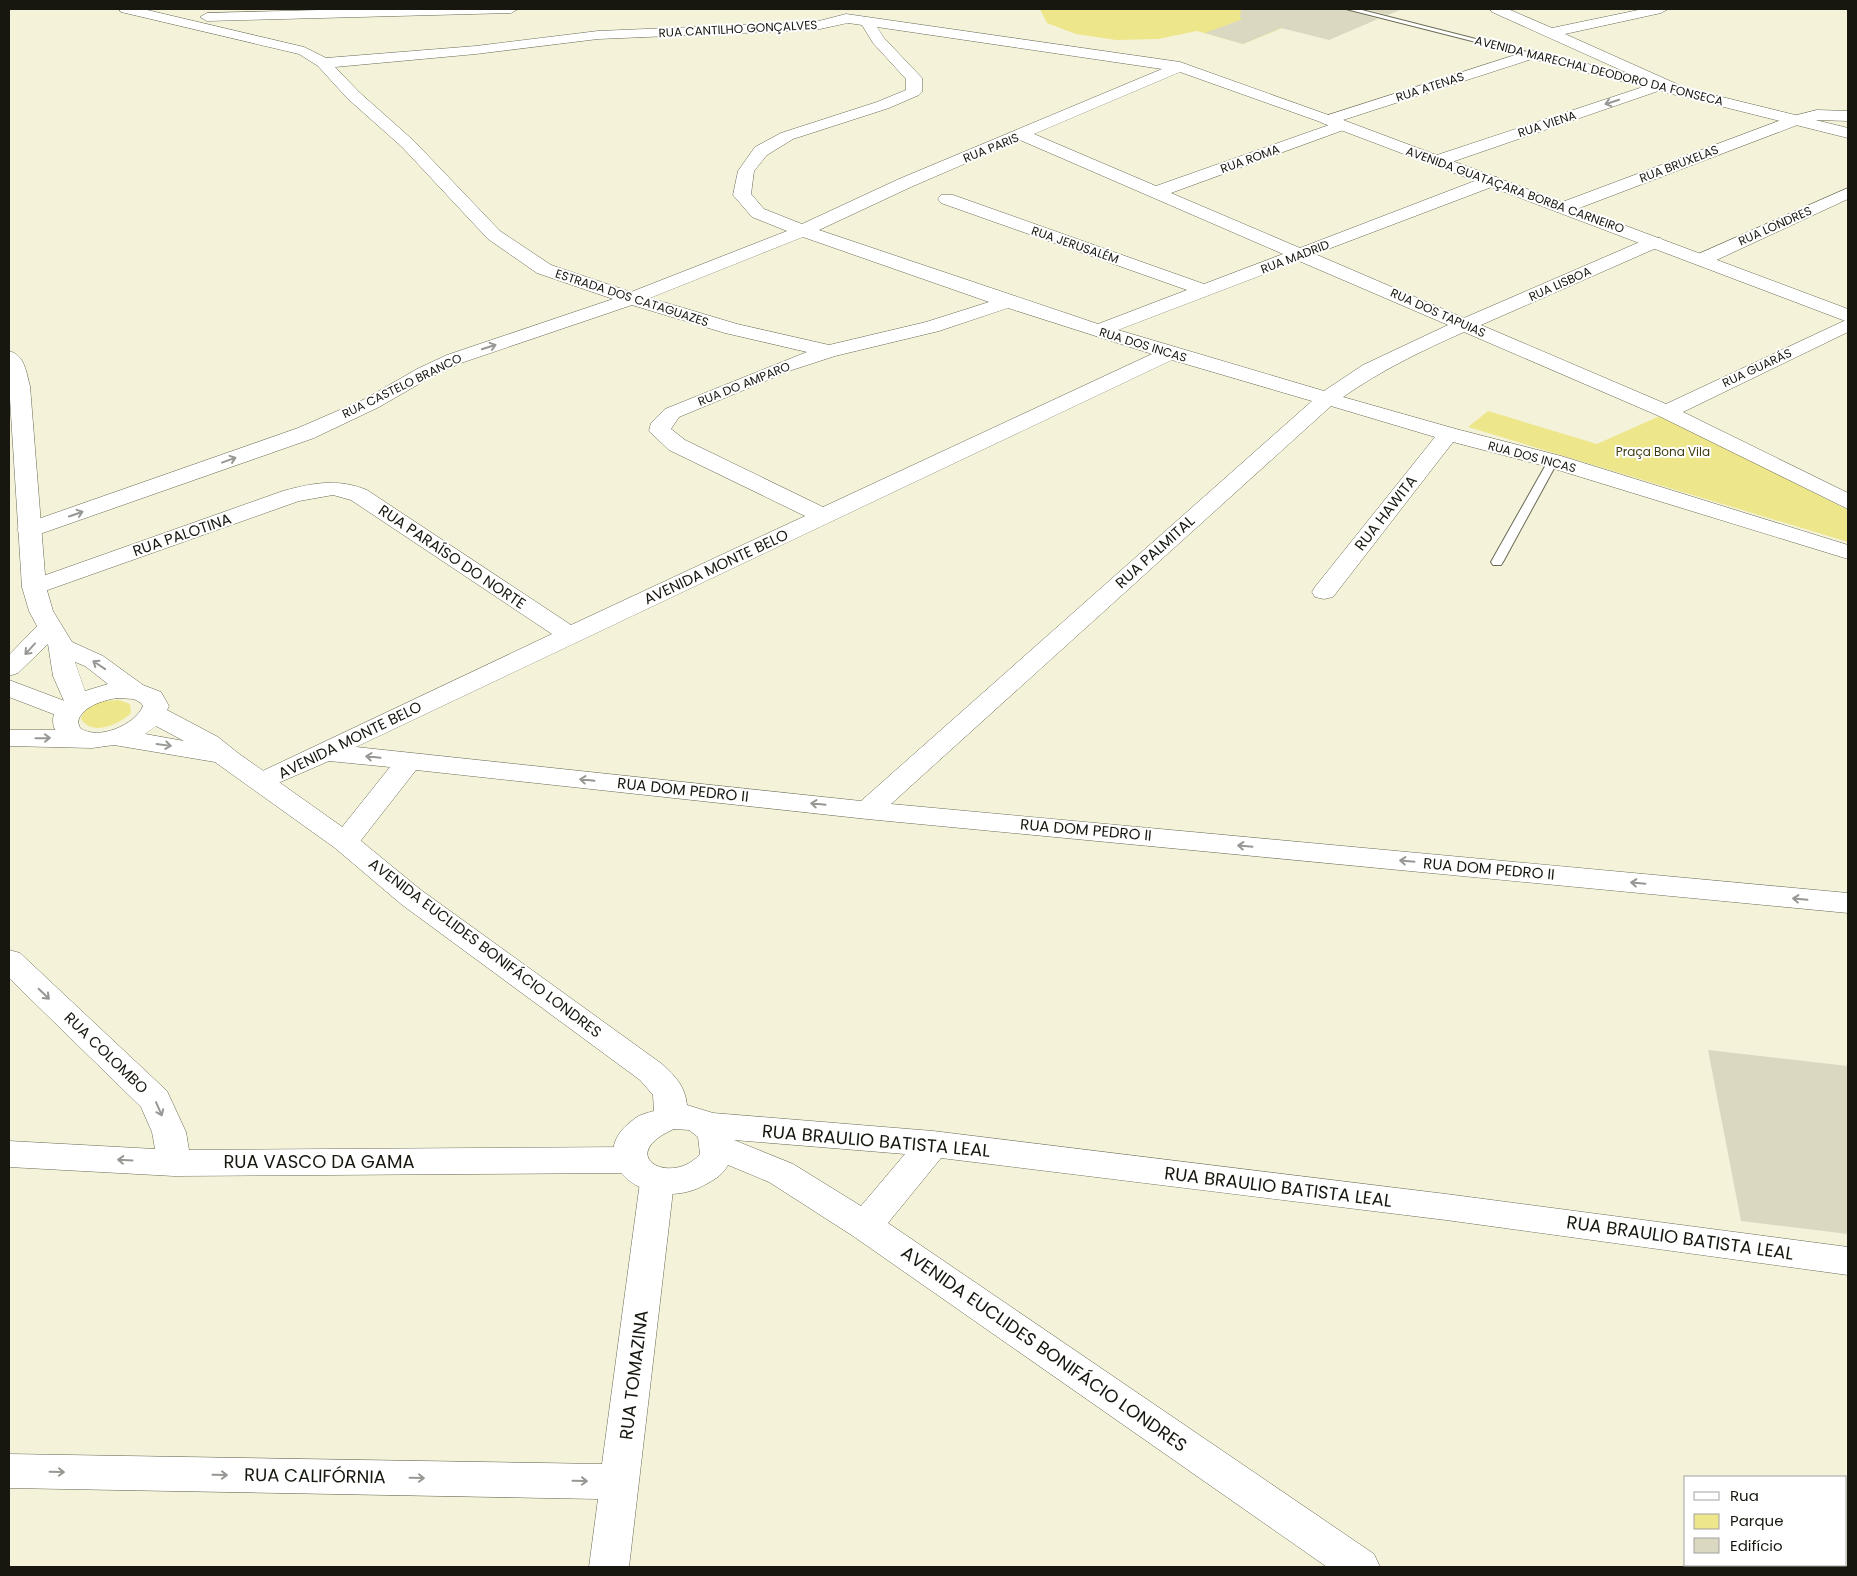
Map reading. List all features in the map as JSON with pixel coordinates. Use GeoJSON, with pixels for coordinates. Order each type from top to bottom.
{"type":"FeatureCollection","features":[{"type":"Feature","properties":{"kind":"street","name":"ESTRADA DOS CATAGUAZES"},"geometry":{"type":"LineString","coordinates":[[126,9],[171,18],[304,51],[323,63],[353,94],[408,144],[494,235],[544,269],[576,282],[732,329],[829,351],[932,327],[1008,302]]}},
{"type":"Feature","properties":{"kind":"street"},"geometry":{"type":"LineString","coordinates":[[171,18],[369,10],[511,9]]}},
{"type":"Feature","properties":{"kind":"street"},"geometry":{"type":"LineString","coordinates":[[1497,9],[1689,95]]}},
{"type":"Feature","properties":{"kind":"street"},"geometry":{"type":"LineString","coordinates":[[1551,33],[1661,9]]}},
{"type":"Feature","properties":{"kind":"street","name":"RUA CANTILHO GONÇALVES"},"geometry":{"type":"LineString","coordinates":[[323,63],[476,50],[598,35],[816,26],[835,23],[845,13],[866,20],[912,20],[1180,67]]}},
{"type":"Feature","properties":{"kind":"street","name":"RUA DOS INCAS"},"geometry":{"type":"LineString","coordinates":[[866,20],[878,40],[914,78],[914,92],[883,106],[787,136],[761,151],[746,171],[742,195],[758,212],[803,231],[1098,331],[1448,434],[1552,461],[1848,552]]}},
{"type":"Feature","properties":{"kind":"street","name":"AVENIDA MARECHAL DEODORO DA FONSECA"},"geometry":{"type":"LineString","coordinates":[[1531,54],[1689,95],[1848,133]]}},
{"type":"Feature","properties":{"kind":"street","name":"RUA ATENAS"},"geometry":{"type":"LineString","coordinates":[[1336,123],[1531,54]]}},
{"type":"Feature","properties":{"kind":"street","name":"AVENIDA GUATAÇARA BORBA CARNEIRO"},"geometry":{"type":"LineString","coordinates":[[1180,67],[1703,259],[1848,316]]}},
{"type":"Feature","properties":{"kind":"street","name":"RUA PARIS"},"geometry":{"type":"LineString","coordinates":[[803,231],[905,183],[1022,136],[1180,67]]}},
{"type":"Feature","properties":{"kind":"street","name":"RUA VIENA"},"geometry":{"type":"LineString","coordinates":[[1437,161],[1658,87]]}},
{"type":"Feature","properties":{"kind":"street","name":"RUA BRUXELAS"},"geometry":{"type":"LineString","coordinates":[[1562,208],[1795,120],[1817,115],[1848,116]]}},
{"type":"Feature","properties":{"kind":"street","name":"RUA ROMA"},"geometry":{"type":"LineString","coordinates":[[1156,192],[1336,123]]}},
{"type":"Feature","properties":{"kind":"street","name":"RUA DOS TAPUIAS"},"geometry":{"type":"LineString","coordinates":[[1022,136],[1302,254],[1666,412],[1848,501]]}},
{"type":"Feature","properties":{"kind":"street","name":"RUA MADRID"},"geometry":{"type":"LineString","coordinates":[[1098,331],[1492,181]]}},
{"type":"Feature","properties":{"kind":"street","name":"RUA LONDRES"},"geometry":{"type":"LineString","coordinates":[[1703,259],[1848,193]]}},
{"type":"Feature","properties":{"kind":"street","name":"RUA JERUSALÉM"},"geometry":{"type":"LineString","coordinates":[[947,199],[1204,290]]}},
{"type":"Feature","properties":{"kind":"street","name":"RUA CASTELO BRANCO"},"geometry":{"type":"LineString","coordinates":[[30,530],[306,432],[372,403],[424,372],[454,359],[634,298],[803,231]]}},
{"type":"Feature","properties":{"kind":"street","name":"RUA LISBOA"},"geometry":{"type":"LineString","coordinates":[[1466,326],[1655,242]]}},
{"type":"Feature","properties":{"kind":"street","name":"RUA GUARÁS"},"geometry":{"type":"LineString","coordinates":[[1666,412],[1848,325]]}},
{"type":"Feature","properties":{"kind":"street","name":"RUA PALMITAL"},"geometry":{"type":"LineString","coordinates":[[867,810],[1328,398],[1370,368],[1466,326]]}},
{"type":"Feature","properties":{"kind":"street","name":"RUA DO AMPARO"},"geometry":{"type":"LineString","coordinates":[[823,516],[676,446],[660,431],[662,423],[672,413],[785,366],[829,351]]}},
{"type":"Feature","properties":{"kind":"street","name":"AVENIDA MONTE BELO"},"geometry":{"type":"LineString","coordinates":[[262,782],[1170,353]]}},
{"type":"Feature","properties":{"kind":"street"},"geometry":{"type":"LineString","coordinates":[[9,357],[13,362],[20,386],[34,587],[41,611],[55,638],[74,708]]}},
{"type":"Feature","properties":{"kind":"street","name":"RUA HAWITA"},"geometry":{"type":"LineString","coordinates":[[1324,592],[1448,434]]}},
{"type":"Feature","properties":{"kind":"street","name":"RUA PALOTINA"},"geometry":{"type":"LineString","coordinates":[[34,587],[291,496],[331,487]]}},
{"type":"Feature","properties":{"kind":"street","name":"RUA PARAÍSO DO NORTE"},"geometry":{"type":"LineString","coordinates":[[331,487],[359,495],[570,635]]}},
{"type":"Feature","properties":{"kind":"street"},"geometry":{"type":"LineString","coordinates":[[9,668],[26,654],[55,638]]}},
{"type":"Feature","properties":{"kind":"street"},"geometry":{"type":"LineString","coordinates":[[9,738],[78,738],[88,740],[116,738],[144,726],[154,714],[156,705],[152,699],[133,690],[94,662],[55,638]]}},
{"type":"Feature","properties":{"kind":"street"},"geometry":{"type":"LineString","coordinates":[[9,688],[74,708]]}},
{"type":"Feature","properties":{"kind":"street"},"geometry":{"type":"LineString","coordinates":[[78,738],[69,732],[65,725],[74,708],[105,692],[133,690]]}},
{"type":"Feature","properties":{"kind":"street","name":"AVENIDA EUCLIDES BONIFÁCIO LONDRES"},"geometry":{"type":"LineString","coordinates":[[154,714],[209,743],[228,759],[345,842],[411,897],[651,1072],[669,1091],[671,1116]]}},
{"type":"Feature","properties":{"kind":"street","name":"AVENIDA EUCLIDES BONIFÁCIO LONDRES"},"geometry":{"type":"LineString","coordinates":[[116,738],[194,750],[228,759]]}},
{"type":"Feature","properties":{"kind":"street","name":"RUA DOM PEDRO II"},"geometry":{"type":"LineString","coordinates":[[324,752],[867,810],[1848,903]]}},
{"type":"Feature","properties":{"kind":"street"},"geometry":{"type":"LineString","coordinates":[[345,842],[409,761]]}},
{"type":"Feature","properties":{"kind":"street","name":"RUA COLOMBO"},"geometry":{"type":"LineString","coordinates":[[9,960],[155,1100],[169,1132],[174,1163]]}},
{"type":"Feature","properties":{"kind":"street"},"geometry":{"type":"LineString","coordinates":[[671,1116],[696,1120],[712,1136],[713,1163],[698,1176],[678,1182],[644,1171],[630,1146],[638,1132],[653,1122],[671,1116]]}},
{"type":"Feature","properties":{"kind":"street","name":"AVENIDA EUCLIDES BONIFÁCIO LONDRES"},"geometry":{"type":"LineString","coordinates":[[712,1136],[781,1173],[865,1226],[1360,1567]]}},
{"type":"Feature","properties":{"kind":"street","name":"RUA BRAULIO BATISTA LEAL"},"geometry":{"type":"LineString","coordinates":[[712,1136],[933,1144],[1436,1206],[1848,1260]]}},
{"type":"Feature","properties":{"kind":"street"},"geometry":{"type":"LineString","coordinates":[[865,1226],[933,1144]]}},
{"type":"Feature","properties":{"kind":"street","name":"RUA VASCO DA GAMA"},"geometry":{"type":"LineString","coordinates":[[9,1154],[174,1163],[644,1171]]}},
{"type":"Feature","properties":{"kind":"street","name":"RUA TOMAZINA"},"geometry":{"type":"LineString","coordinates":[[609,1567],[621,1482],[644,1171]]}},
{"type":"Feature","properties":{"kind":"street","name":"RUA CALIFÓRNIA"},"geometry":{"type":"LineString","coordinates":[[9,1471],[621,1482]]}},
{"type":"Feature","properties":{"kind":"lane","name":"AVENIDA MARECHAL DEODORO DA FONSECA"},"geometry":{"type":"LineString","coordinates":[[1350,9],[1531,54]]}},
{"type":"Feature","properties":{"kind":"lane"},"geometry":{"type":"LineString","coordinates":[[1497,562],[1552,461]]}},
{"type":"Feature","properties":{"kind":"green space"},"geometry":{"type":"Polygon","coordinates":[[[1040,9],[1329,9],[1243,44],[1197,31],[1158,39],[1116,40],[1076,34],[1047,23],[1040,9]]]}},
{"type":"Feature","properties":{"kind":"green space","name":"Praça Bona Vila"},"geometry":{"type":"Polygon","coordinates":[[[1488,411],[1597,444],[1662,415],[1848,510],[1848,542],[1468,427],[1488,411]]]}},
{"type":"Feature","properties":{"kind":"green space"},"geometry":{"type":"Polygon","coordinates":[[[119,700],[130,704],[131,713],[114,724],[99,728],[92,727],[81,719],[86,709],[91,706],[102,702],[119,700]]]}},
{"type":"Feature","properties":{"kind":"building"},"geometry":{"type":"Polygon","coordinates":[[[1241,9],[1344,9],[1378,19],[1329,40],[1281,28],[1243,44],[1205,33],[1243,19],[1240,18],[1241,9]]]}},
{"type":"Feature","properties":{"kind":"building"},"geometry":{"type":"Polygon","coordinates":[[[1365,9],[1402,9],[1388,15],[1365,9]]]}},
{"type":"Feature","properties":{"kind":"building"},"geometry":{"type":"Polygon","coordinates":[[[1708,1050],[1848,1066],[1848,1234],[1741,1221],[1708,1050]]]}}]}
